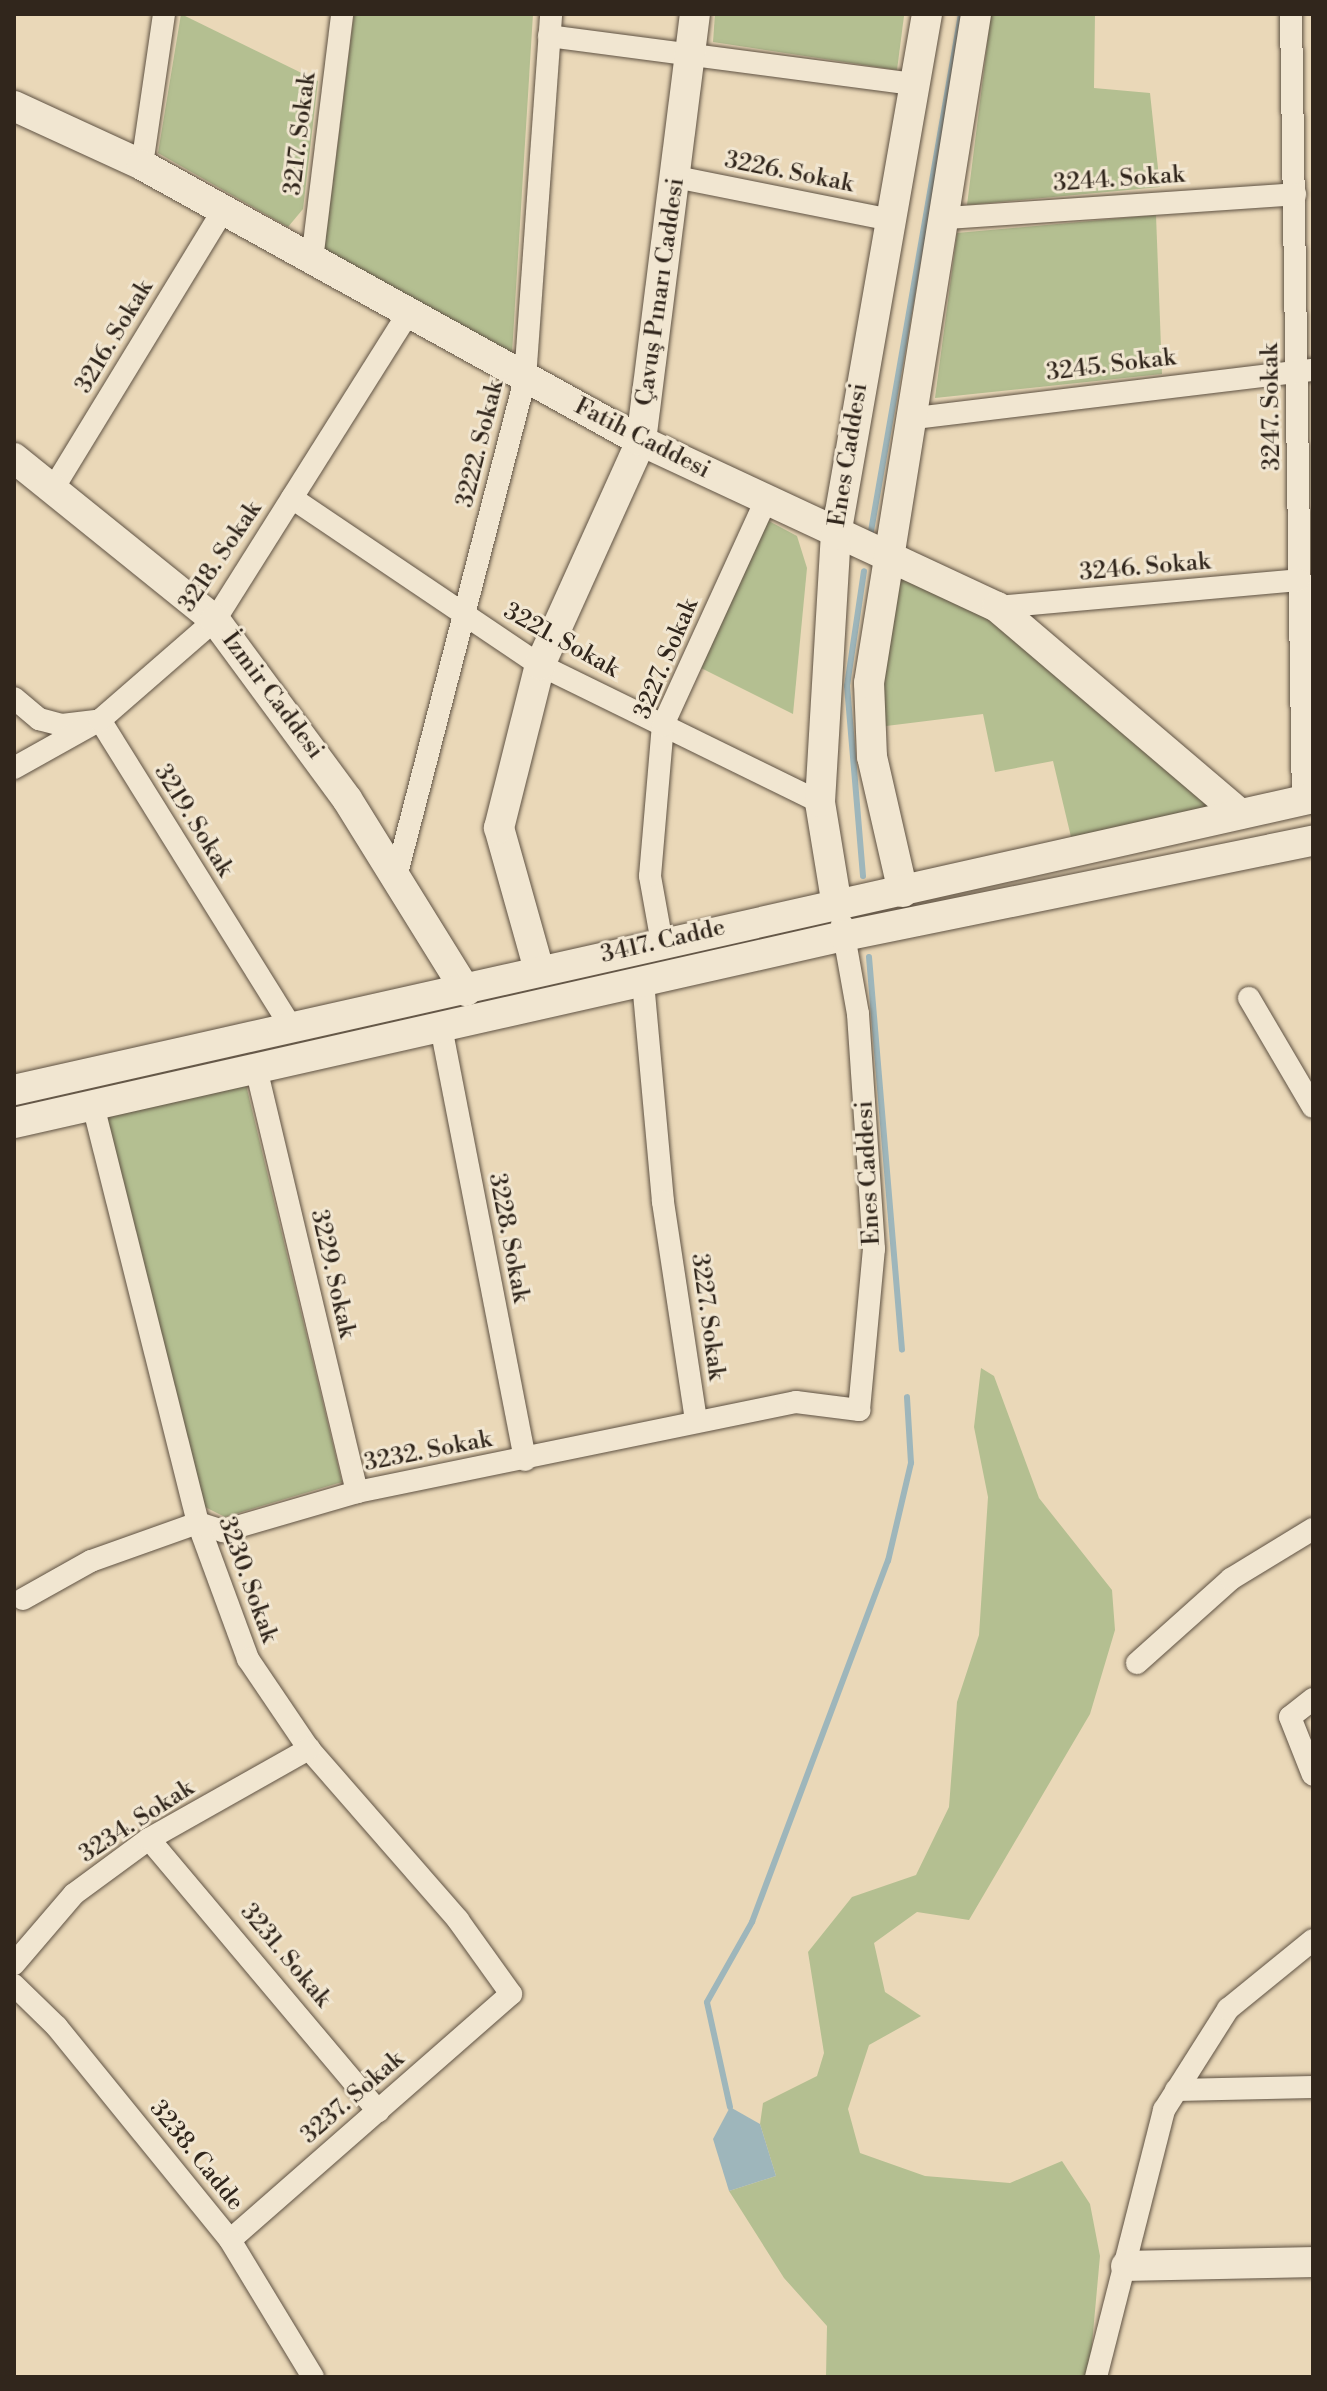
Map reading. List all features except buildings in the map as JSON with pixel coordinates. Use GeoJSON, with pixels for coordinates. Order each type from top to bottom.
{"type":"FeatureCollection","features":[{"type":"Feature","properties":{"kind":"street"},"geometry":{"type":"LineString","coordinates":[[142,165],[164,14]]}},
{"type":"Feature","properties":{"kind":"street","name":"3217. Sokak"},"geometry":{"type":"LineString","coordinates":[[312,260],[342,14]]}},
{"type":"Feature","properties":{"kind":"street","name":"Çavuş Pınarı Caddesi"},"geometry":{"type":"LineString","coordinates":[[539,970],[499,828],[540,665],[641,441],[693,50],[695,14]]}},
{"type":"Feature","properties":{"kind":"street","name":"Enes Caddesi"},"geometry":{"type":"LineString","coordinates":[[859,1410],[874,1249],[858,1014],[820,802],[836,535],[927,14]]}},
{"type":"Feature","properties":{"kind":"street"},"geometry":{"type":"LineString","coordinates":[[910,923],[870,728],[886,558],[915,418],[976,14]]}},
{"type":"Feature","properties":{"kind":"street","name":"3247. Sokak"},"geometry":{"type":"LineString","coordinates":[[1291,14],[1295,194],[1305,371],[1299,580],[1308,799]]}},
{"type":"Feature","properties":{"kind":"street"},"geometry":{"type":"LineString","coordinates":[[550,25],[914,84]]}},
{"type":"Feature","properties":{"kind":"street","name":"3222. Sokak"},"geometry":{"type":"LineString","coordinates":[[396,877],[525,379],[550,25]]}},
{"type":"Feature","properties":{"kind":"street","name":"Fatih Caddesi"},"geometry":{"type":"LineString","coordinates":[[15,110],[142,165],[641,441],[836,535],[997,607],[1240,814]]}},
{"type":"Feature","properties":{"kind":"street","name":"3226. Sokak"},"geometry":{"type":"LineString","coordinates":[[676,177],[892,220]]}},
{"type":"Feature","properties":{"kind":"street","name":"3244. Sokak"},"geometry":{"type":"LineString","coordinates":[[947,218],[1295,194]]}},
{"type":"Feature","properties":{"kind":"street","name":"3216. Sokak"},"geometry":{"type":"LineString","coordinates":[[53,489],[223,211]]}},
{"type":"Feature","properties":{"kind":"street","name":"3218. Sokak"},"geometry":{"type":"LineString","coordinates":[[14,768],[100,720],[215,620],[408,314]]}},
{"type":"Feature","properties":{"kind":"street","name":"3245. Sokak"},"geometry":{"type":"LineString","coordinates":[[915,418],[1305,371]]}},
{"type":"Feature","properties":{"kind":"street","name":"İzmir Caddesi"},"geometry":{"type":"LineString","coordinates":[[14,458],[215,620],[396,877],[466,991]]}},
{"type":"Feature","properties":{"kind":"street","name":"3221. Sokak"},"geometry":{"type":"LineString","coordinates":[[292,498],[540,665],[820,802]]}},
{"type":"Feature","properties":{"kind":"street","name":"3227. Sokak"},"geometry":{"type":"LineString","coordinates":[[662,943],[650,876],[663,725],[766,500]]}},
{"type":"Feature","properties":{"kind":"street","name":"3246. Sokak"},"geometry":{"type":"LineString","coordinates":[[997,607],[1299,580]]}},
{"type":"Feature","properties":{"kind":"street"},"geometry":{"type":"LineString","coordinates":[[14,698],[39,719],[62,725],[100,720]]}},
{"type":"Feature","properties":{"kind":"street","name":"3219. Sokak"},"geometry":{"type":"LineString","coordinates":[[100,720],[292,1029]]}},
{"type":"Feature","properties":{"kind":"street","name":"3417. Cadde"},"geometry":{"type":"LineString","coordinates":[[14,1090],[466,991],[539,970],[836,900],[903,892],[1308,799]]}},
{"type":"Feature","properties":{"kind":"street","name":"3417. Cadde"},"geometry":{"type":"LineString","coordinates":[[14,1123],[844,936],[1309,847]]}},
{"type":"Feature","properties":{"kind":"street","name":"3227. Sokak"},"geometry":{"type":"LineString","coordinates":[[643,982],[663,1202],[696,1421]]}},
{"type":"Feature","properties":{"kind":"street"},"geometry":{"type":"LineString","coordinates":[[1249,998],[1313,1107]]}},
{"type":"Feature","properties":{"kind":"street","name":"3228. Sokak"},"geometry":{"type":"LineString","coordinates":[[441,1027],[525,1460]]}},
{"type":"Feature","properties":{"kind":"street","name":"3229. Sokak"},"geometry":{"type":"LineString","coordinates":[[256,1068],[357,1492]]}},
{"type":"Feature","properties":{"kind":"street","name":"3230. Sokak"},"geometry":{"type":"LineString","coordinates":[[93,1105],[198,1523],[248,1659],[309,1749],[458,1920],[511,1994]]}},
{"type":"Feature","properties":{"kind":"street","name":"3232. Sokak"},"geometry":{"type":"LineString","coordinates":[[23,1599],[91,1561],[198,1523],[223,1531],[357,1492],[796,1402],[859,1410]]}},
{"type":"Feature","properties":{"kind":"street"},"geometry":{"type":"LineString","coordinates":[[1137,1663],[1231,1579],[1313,1529]]}},
{"type":"Feature","properties":{"kind":"street"},"geometry":{"type":"LineString","coordinates":[[1313,1699],[1290,1717],[1313,1775]]}},
{"type":"Feature","properties":{"kind":"street","name":"3234. Sokak"},"geometry":{"type":"LineString","coordinates":[[14,1964],[74,1894],[149,1839],[309,1749]]}},
{"type":"Feature","properties":{"kind":"street","name":"3231. Sokak"},"geometry":{"type":"LineString","coordinates":[[149,1839],[378,2111]]}},
{"type":"Feature","properties":{"kind":"street"},"geometry":{"type":"LineString","coordinates":[[1096,2377],[1164,2110],[1228,2009],[1313,1940]]}},
{"type":"Feature","properties":{"kind":"street","name":"3238. Cadde"},"geometry":{"type":"LineString","coordinates":[[14,1985],[57,2027],[230,2240],[313,2377]]}},
{"type":"Feature","properties":{"kind":"street","name":"3237. Sokak"},"geometry":{"type":"LineString","coordinates":[[230,2240],[511,1994]]}},
{"type":"Feature","properties":{"kind":"street"},"geometry":{"type":"LineString","coordinates":[[1176,2090],[1313,2087]]}},
{"type":"Feature","properties":{"kind":"street"},"geometry":{"type":"LineString","coordinates":[[1126,2266],[1313,2262]]}},
{"type":"Feature","properties":{"kind":"green space"},"geometry":{"type":"Polygon","coordinates":[[[181,14],[318,81],[303,209],[288,227],[158,153],[181,14]]]}},
{"type":"Feature","properties":{"kind":"green space"},"geometry":{"type":"Polygon","coordinates":[[[354,14],[533,14],[512,353],[324,253],[354,14]]]}},
{"type":"Feature","properties":{"kind":"green space"},"geometry":{"type":"Polygon","coordinates":[[[715,14],[904,16],[897,70],[713,42],[715,14]]]}},
{"type":"Feature","properties":{"kind":"green space"},"geometry":{"type":"Polygon","coordinates":[[[991,14],[1095,14],[1094,88],[1150,93],[1160,187],[967,205],[991,14]]]}},
{"type":"Feature","properties":{"kind":"green space"},"geometry":{"type":"Polygon","coordinates":[[[1156,215],[1162,374],[935,398],[957,233],[1156,215]]]}},
{"type":"Feature","properties":{"kind":"green space"},"geometry":{"type":"Polygon","coordinates":[[[767,520],[797,536],[807,568],[793,714],[691,663],[767,520]]]}},
{"type":"Feature","properties":{"kind":"green space"},"geometry":{"type":"Polygon","coordinates":[[[892,566],[995,614],[1219,812],[1071,837],[1053,761],[995,772],[983,714],[870,728],[892,566]]]}},
{"type":"Feature","properties":{"kind":"green space"},"geometry":{"type":"Polygon","coordinates":[[[246,1085],[342,1482],[225,1517],[205,1507],[105,1117],[246,1085]]]}},
{"type":"Feature","properties":{"kind":"green space"},"geometry":{"type":"Polygon","coordinates":[[[981,1368],[994,1376],[1039,1498],[1112,1590],[1115,1630],[1090,1714],[969,1920],[917,1912],[874,1943],[885,1992],[921,2016],[869,2045],[848,2109],[860,2153],[925,2176],[1010,2183],[1062,2161],[1090,2204],[1100,2256],[1089,2377],[826,2377],[827,2326],[784,2278],[729,2191],[776,2176],[760,2124],[763,2103],[817,2076],[824,2053],[808,1952],[852,1897],[916,1875],[949,1807],[957,1702],[979,1635],[988,1497],[974,1427],[981,1368]]]}},
{"type":"Feature","properties":{"kind":"water"},"geometry":{"type":"Polygon","coordinates":[[[730,2107],[760,2124],[776,2176],[729,2191],[713,2139],[730,2107]]]}},
{"type":"Feature","properties":{"kind":"waterway"},"geometry":{"type":"LineString","coordinates":[[870,537],[961,14]]}},
{"type":"Feature","properties":{"kind":"waterway"},"geometry":{"type":"LineString","coordinates":[[863,876],[847,686],[864,571]]}},
{"type":"Feature","properties":{"kind":"waterway"},"geometry":{"type":"LineString","coordinates":[[869,957],[902,1350]]}},
{"type":"Feature","properties":{"kind":"waterway"},"geometry":{"type":"LineString","coordinates":[[730,2107],[707,2002],[752,1922],[888,1561],[911,1463],[907,1397]]}}]}
